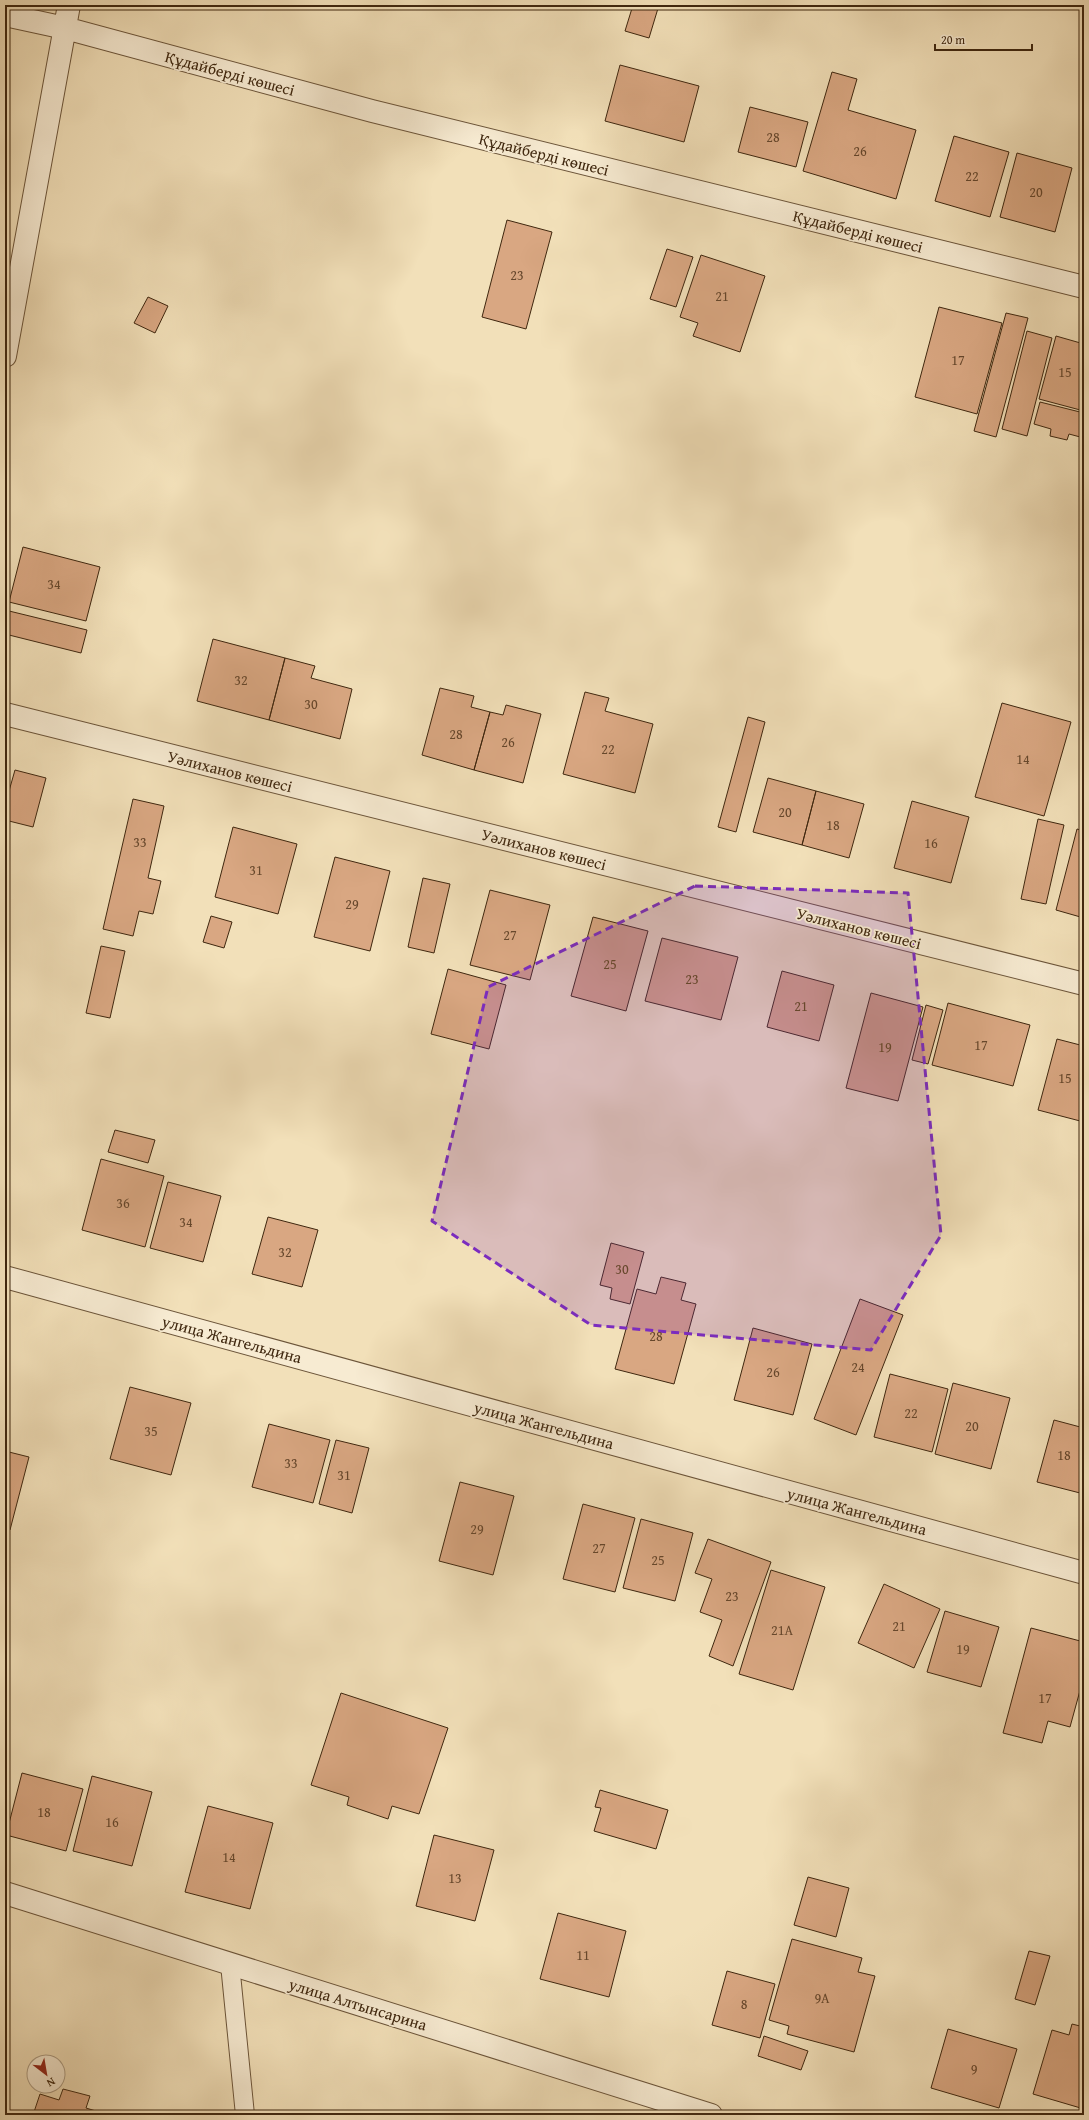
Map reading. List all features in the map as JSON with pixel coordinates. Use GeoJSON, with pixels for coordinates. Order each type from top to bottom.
{"type":"FeatureCollection","features":[{"type":"Feature","properties":{"kind":"street"},"geometry":{"type":"LineString","coordinates":[[5,356],[69,5]]}},
{"type":"Feature","properties":{"kind":"street","name":"Құдайберді көшесі"},"geometry":{"type":"LineString","coordinates":[[5,15],[64,28],[372,111],[1084,287]]}},
{"type":"Feature","properties":{"kind":"street","name":"Уәлиханов көшесі"},"geometry":{"type":"LineString","coordinates":[[5,714],[1084,984]]}},
{"type":"Feature","properties":{"kind":"street","name":"улица Жангельдина"},"geometry":{"type":"LineString","coordinates":[[5,1277],[1084,1573]]}},
{"type":"Feature","properties":{"kind":"street","name":"улица Алтынсарина"},"geometry":{"type":"LineString","coordinates":[[5,1893],[711,2115]]}},
{"type":"Feature","properties":{"kind":"lane"},"geometry":{"type":"LineString","coordinates":[[230,1964],[245,2115]]}},
{"type":"Feature","properties":{"kind":"highlighted area"},"geometry":{"type":"Polygon","coordinates":[[[695,886],[908,893],[941,1235],[871,1350],[591,1325],[432,1221],[488,987],[695,886]]]}},
{"type":"Feature","properties":{"kind":"building"},"geometry":{"type":"Polygon","coordinates":[[[633,5],[659,5],[649,38],[625,31],[633,5]]]}},
{"type":"Feature","properties":{"kind":"building"},"geometry":{"type":"Polygon","coordinates":[[[620,65],[699,86],[684,142],[605,121],[620,65]]]}},
{"type":"Feature","properties":{"kind":"building"},"geometry":{"type":"Polygon","coordinates":[[[832,72],[857,79],[848,110],[916,130],[896,199],[803,171],[832,72]]]}},
{"type":"Feature","properties":{"kind":"building"},"geometry":{"type":"Polygon","coordinates":[[[750,107],[808,122],[796,167],[738,152],[750,107]]]}},
{"type":"Feature","properties":{"kind":"building"},"geometry":{"type":"Polygon","coordinates":[[[954,136],[1009,152],[990,217],[935,201],[954,136]]]}},
{"type":"Feature","properties":{"kind":"building"},"geometry":{"type":"Polygon","coordinates":[[[1017,153],[1072,168],[1055,232],[1000,217],[1017,153]]]}},
{"type":"Feature","properties":{"kind":"building"},"geometry":{"type":"Polygon","coordinates":[[[507,220],[552,232],[526,329],[482,317],[507,220]]]}},
{"type":"Feature","properties":{"kind":"building"},"geometry":{"type":"Polygon","coordinates":[[[667,249],[693,257],[676,307],[650,299],[667,249]]]}},
{"type":"Feature","properties":{"kind":"building"},"geometry":{"type":"Polygon","coordinates":[[[701,255],[765,276],[740,352],[693,336],[698,323],[680,317],[701,255]]]}},
{"type":"Feature","properties":{"kind":"building"},"geometry":{"type":"Polygon","coordinates":[[[148,297],[168,306],[155,333],[134,323],[148,297]]]}},
{"type":"Feature","properties":{"kind":"building"},"geometry":{"type":"Polygon","coordinates":[[[939,307],[1002,323],[977,414],[915,397],[939,307]]]}},
{"type":"Feature","properties":{"kind":"building"},"geometry":{"type":"Polygon","coordinates":[[[1006,313],[1028,318],[996,437],[974,431],[1006,313]]]}},
{"type":"Feature","properties":{"kind":"building"},"geometry":{"type":"Polygon","coordinates":[[[1027,331],[1052,338],[1027,436],[1002,429],[1027,331]]]}},
{"type":"Feature","properties":{"kind":"building"},"geometry":{"type":"Polygon","coordinates":[[[1056,336],[1084,344],[1084,411],[1039,399],[1056,336]]]}},
{"type":"Feature","properties":{"kind":"building"},"geometry":{"type":"Polygon","coordinates":[[[1040,402],[1084,413],[1084,438],[1069,434],[1067,440],[1050,436],[1051,429],[1034,424],[1040,402]]]}},
{"type":"Feature","properties":{"kind":"building"},"geometry":{"type":"Polygon","coordinates":[[[23,547],[100,567],[86,621],[9,602],[23,547]]]}},
{"type":"Feature","properties":{"kind":"building"},"geometry":{"type":"Polygon","coordinates":[[[5,610],[87,630],[81,653],[5,634],[5,610]]]}},
{"type":"Feature","properties":{"kind":"building"},"geometry":{"type":"Polygon","coordinates":[[[213,639],[285,658],[269,720],[197,701],[213,639]]]}},
{"type":"Feature","properties":{"kind":"building"},"geometry":{"type":"Polygon","coordinates":[[[285,658],[315,666],[311,678],[352,689],[340,739],[269,720],[285,658]]]}},
{"type":"Feature","properties":{"kind":"building"},"geometry":{"type":"Polygon","coordinates":[[[440,688],[474,696],[471,707],[490,712],[474,770],[422,755],[440,688]]]}},
{"type":"Feature","properties":{"kind":"building"},"geometry":{"type":"Polygon","coordinates":[[[585,692],[609,698],[605,711],[653,724],[635,793],[563,774],[585,692]]]}},
{"type":"Feature","properties":{"kind":"building"},"geometry":{"type":"Polygon","coordinates":[[[1002,703],[1071,722],[1044,816],[975,797],[1002,703]]]}},
{"type":"Feature","properties":{"kind":"building"},"geometry":{"type":"Polygon","coordinates":[[[506,705],[541,714],[523,783],[474,770],[490,712],[503,715],[506,705]]]}},
{"type":"Feature","properties":{"kind":"building"},"geometry":{"type":"Polygon","coordinates":[[[748,717],[765,722],[736,832],[718,827],[748,717]]]}},
{"type":"Feature","properties":{"kind":"building"},"geometry":{"type":"Polygon","coordinates":[[[15,770],[46,778],[33,827],[5,820],[5,805],[15,770]]]}},
{"type":"Feature","properties":{"kind":"building"},"geometry":{"type":"Polygon","coordinates":[[[768,778],[816,791],[802,845],[753,832],[768,778]]]}},
{"type":"Feature","properties":{"kind":"building"},"geometry":{"type":"Polygon","coordinates":[[[816,791],[864,804],[849,858],[802,845],[816,791]]]}},
{"type":"Feature","properties":{"kind":"building"},"geometry":{"type":"Polygon","coordinates":[[[133,799],[164,806],[148,878],[161,881],[153,914],[139,911],[133,936],[103,929],[133,799]]]}},
{"type":"Feature","properties":{"kind":"building"},"geometry":{"type":"Polygon","coordinates":[[[912,801],[969,817],[951,883],[894,868],[912,801]]]}},
{"type":"Feature","properties":{"kind":"building"},"geometry":{"type":"Polygon","coordinates":[[[1038,819],[1064,825],[1046,904],[1021,899],[1038,819]]]}},
{"type":"Feature","properties":{"kind":"building"},"geometry":{"type":"Polygon","coordinates":[[[233,827],[297,844],[278,914],[215,897],[233,827]]]}},
{"type":"Feature","properties":{"kind":"building"},"geometry":{"type":"Polygon","coordinates":[[[1077,829],[1084,831],[1084,918],[1056,910],[1077,829]]]}},
{"type":"Feature","properties":{"kind":"building"},"geometry":{"type":"Polygon","coordinates":[[[335,857],[390,871],[370,951],[314,937],[335,857]]]}},
{"type":"Feature","properties":{"kind":"building"},"geometry":{"type":"Polygon","coordinates":[[[423,878],[450,884],[434,953],[408,947],[423,878]]]}},
{"type":"Feature","properties":{"kind":"building"},"geometry":{"type":"Polygon","coordinates":[[[490,890],[550,905],[530,980],[470,965],[490,890]]]}},
{"type":"Feature","properties":{"kind":"building"},"geometry":{"type":"Polygon","coordinates":[[[211,916],[232,922],[224,948],[203,942],[211,916]]]}},
{"type":"Feature","properties":{"kind":"building"},"geometry":{"type":"Polygon","coordinates":[[[593,917],[648,931],[626,1011],[571,996],[593,917]]]}},
{"type":"Feature","properties":{"kind":"building"},"geometry":{"type":"Polygon","coordinates":[[[662,938],[738,957],[721,1020],[645,1001],[662,938]]]}},
{"type":"Feature","properties":{"kind":"building"},"geometry":{"type":"Polygon","coordinates":[[[101,946],[125,951],[110,1018],[86,1013],[101,946]]]}},
{"type":"Feature","properties":{"kind":"building"},"geometry":{"type":"Polygon","coordinates":[[[448,969],[506,985],[489,1049],[431,1034],[448,969]]]}},
{"type":"Feature","properties":{"kind":"building"},"geometry":{"type":"Polygon","coordinates":[[[782,971],[834,985],[819,1041],[767,1027],[782,971]]]}},
{"type":"Feature","properties":{"kind":"building"},"geometry":{"type":"Polygon","coordinates":[[[871,993],[923,1007],[898,1101],[846,1088],[871,993]]]}},
{"type":"Feature","properties":{"kind":"building"},"geometry":{"type":"Polygon","coordinates":[[[948,1003],[1030,1025],[1013,1086],[932,1065],[948,1003]]]}},
{"type":"Feature","properties":{"kind":"building"},"geometry":{"type":"Polygon","coordinates":[[[926,1005],[943,1010],[928,1064],[912,1060],[926,1005]]]}},
{"type":"Feature","properties":{"kind":"building"},"geometry":{"type":"Polygon","coordinates":[[[1057,1039],[1084,1046],[1084,1122],[1038,1110],[1057,1039]]]}},
{"type":"Feature","properties":{"kind":"building"},"geometry":{"type":"Polygon","coordinates":[[[115,1130],[155,1140],[148,1163],[108,1152],[115,1130]]]}},
{"type":"Feature","properties":{"kind":"building"},"geometry":{"type":"Polygon","coordinates":[[[101,1159],[164,1176],[145,1247],[82,1230],[101,1159]]]}},
{"type":"Feature","properties":{"kind":"building"},"geometry":{"type":"Polygon","coordinates":[[[168,1182],[221,1196],[203,1262],[150,1248],[168,1182]]]}},
{"type":"Feature","properties":{"kind":"building"},"geometry":{"type":"Polygon","coordinates":[[[268,1217],[318,1230],[302,1287],[252,1274],[268,1217]]]}},
{"type":"Feature","properties":{"kind":"building"},"geometry":{"type":"Polygon","coordinates":[[[611,1243],[644,1252],[630,1304],[610,1299],[612,1288],[600,1285],[611,1243]]]}},
{"type":"Feature","properties":{"kind":"building"},"geometry":{"type":"Polygon","coordinates":[[[661,1277],[686,1283],[681,1300],[696,1304],[674,1384],[615,1369],[637,1289],[656,1294],[661,1277]]]}},
{"type":"Feature","properties":{"kind":"building"},"geometry":{"type":"Polygon","coordinates":[[[860,1299],[903,1315],[856,1435],[814,1419],[860,1299]]]}},
{"type":"Feature","properties":{"kind":"building"},"geometry":{"type":"Polygon","coordinates":[[[753,1328],[812,1344],[793,1415],[734,1400],[753,1328]]]}},
{"type":"Feature","properties":{"kind":"building"},"geometry":{"type":"Polygon","coordinates":[[[890,1374],[948,1389],[932,1452],[874,1437],[890,1374]]]}},
{"type":"Feature","properties":{"kind":"building"},"geometry":{"type":"Polygon","coordinates":[[[953,1383],[1010,1398],[991,1469],[935,1454],[953,1383]]]}},
{"type":"Feature","properties":{"kind":"building"},"geometry":{"type":"Polygon","coordinates":[[[130,1387],[191,1403],[171,1475],[110,1459],[130,1387]]]}},
{"type":"Feature","properties":{"kind":"building"},"geometry":{"type":"Polygon","coordinates":[[[1054,1420],[1084,1428],[1084,1494],[1037,1482],[1054,1420]]]}},
{"type":"Feature","properties":{"kind":"building"},"geometry":{"type":"Polygon","coordinates":[[[269,1424],[330,1440],[313,1503],[252,1487],[269,1424]]]}},
{"type":"Feature","properties":{"kind":"building"},"geometry":{"type":"Polygon","coordinates":[[[336,1440],[369,1448],[352,1513],[319,1504],[336,1440]]]}},
{"type":"Feature","properties":{"kind":"building"},"geometry":{"type":"Polygon","coordinates":[[[5,1451],[29,1457],[10,1530],[5,1529],[5,1451]]]}},
{"type":"Feature","properties":{"kind":"building"},"geometry":{"type":"Polygon","coordinates":[[[460,1482],[514,1496],[493,1575],[439,1561],[460,1482]]]}},
{"type":"Feature","properties":{"kind":"building"},"geometry":{"type":"Polygon","coordinates":[[[583,1504],[635,1518],[615,1592],[563,1579],[583,1504]]]}},
{"type":"Feature","properties":{"kind":"building"},"geometry":{"type":"Polygon","coordinates":[[[641,1519],[693,1533],[675,1601],[623,1588],[641,1519]]]}},
{"type":"Feature","properties":{"kind":"building"},"geometry":{"type":"Polygon","coordinates":[[[708,1539],[771,1562],[733,1666],[709,1656],[722,1620],[700,1612],[712,1579],[695,1573],[708,1539]]]}},
{"type":"Feature","properties":{"kind":"building"},"geometry":{"type":"Polygon","coordinates":[[[771,1570],[825,1587],[793,1690],[739,1674],[771,1570]]]}},
{"type":"Feature","properties":{"kind":"building"},"geometry":{"type":"Polygon","coordinates":[[[884,1584],[940,1609],[914,1668],[858,1643],[884,1584]]]}},
{"type":"Feature","properties":{"kind":"building"},"geometry":{"type":"Polygon","coordinates":[[[945,1611],[999,1627],[981,1687],[927,1672],[945,1611]]]}},
{"type":"Feature","properties":{"kind":"building"},"geometry":{"type":"Polygon","coordinates":[[[1031,1628],[1084,1642],[1084,1676],[1070,1727],[1048,1721],[1042,1743],[1003,1733],[1031,1628]]]}},
{"type":"Feature","properties":{"kind":"building"},"geometry":{"type":"Polygon","coordinates":[[[341,1693],[448,1728],[419,1814],[392,1806],[388,1819],[347,1805],[349,1797],[311,1785],[341,1693]]]}},
{"type":"Feature","properties":{"kind":"building"},"geometry":{"type":"Polygon","coordinates":[[[22,1773],[83,1789],[66,1851],[6,1835],[22,1773]]]}},
{"type":"Feature","properties":{"kind":"building"},"geometry":{"type":"Polygon","coordinates":[[[92,1776],[152,1792],[132,1866],[73,1851],[92,1776]]]}},
{"type":"Feature","properties":{"kind":"building"},"geometry":{"type":"Polygon","coordinates":[[[600,1790],[668,1810],[656,1849],[594,1831],[601,1808],[595,1807],[600,1790]]]}},
{"type":"Feature","properties":{"kind":"building"},"geometry":{"type":"Polygon","coordinates":[[[208,1806],[273,1823],[250,1909],[185,1892],[208,1806]]]}},
{"type":"Feature","properties":{"kind":"building"},"geometry":{"type":"Polygon","coordinates":[[[434,1835],[494,1850],[475,1921],[416,1906],[434,1835]]]}},
{"type":"Feature","properties":{"kind":"building"},"geometry":{"type":"Polygon","coordinates":[[[808,1877],[849,1888],[836,1937],[794,1925],[808,1877]]]}},
{"type":"Feature","properties":{"kind":"building"},"geometry":{"type":"Polygon","coordinates":[[[558,1913],[626,1931],[609,1997],[540,1979],[558,1913]]]}},
{"type":"Feature","properties":{"kind":"building"},"geometry":{"type":"Polygon","coordinates":[[[792,1939],[862,1958],[858,1972],[875,1976],[854,2052],[787,2034],[789,2026],[769,2020],[792,1939]]]}},
{"type":"Feature","properties":{"kind":"building"},"geometry":{"type":"Polygon","coordinates":[[[1029,1951],[1050,1956],[1035,2005],[1015,1999],[1029,1951]]]}},
{"type":"Feature","properties":{"kind":"building"},"geometry":{"type":"Polygon","coordinates":[[[727,1971],[775,1984],[760,2038],[712,2025],[727,1971]]]}},
{"type":"Feature","properties":{"kind":"building"},"geometry":{"type":"Polygon","coordinates":[[[1072,2024],[1084,2027],[1084,2109],[1033,2094],[1052,2030],[1069,2035],[1072,2024]]]}},
{"type":"Feature","properties":{"kind":"building"},"geometry":{"type":"Polygon","coordinates":[[[948,2029],[1017,2049],[999,2108],[931,2088],[948,2029]]]}},
{"type":"Feature","properties":{"kind":"building"},"geometry":{"type":"Polygon","coordinates":[[[764,2036],[808,2051],[801,2070],[758,2056],[764,2036]]]}},
{"type":"Feature","properties":{"kind":"building"},"geometry":{"type":"Polygon","coordinates":[[[66,2090],[90,2096],[86,2108],[109,2115],[33,2115],[40,2094],[59,2100],[61,2094],[66,2094],[66,2090]]]}}]}
